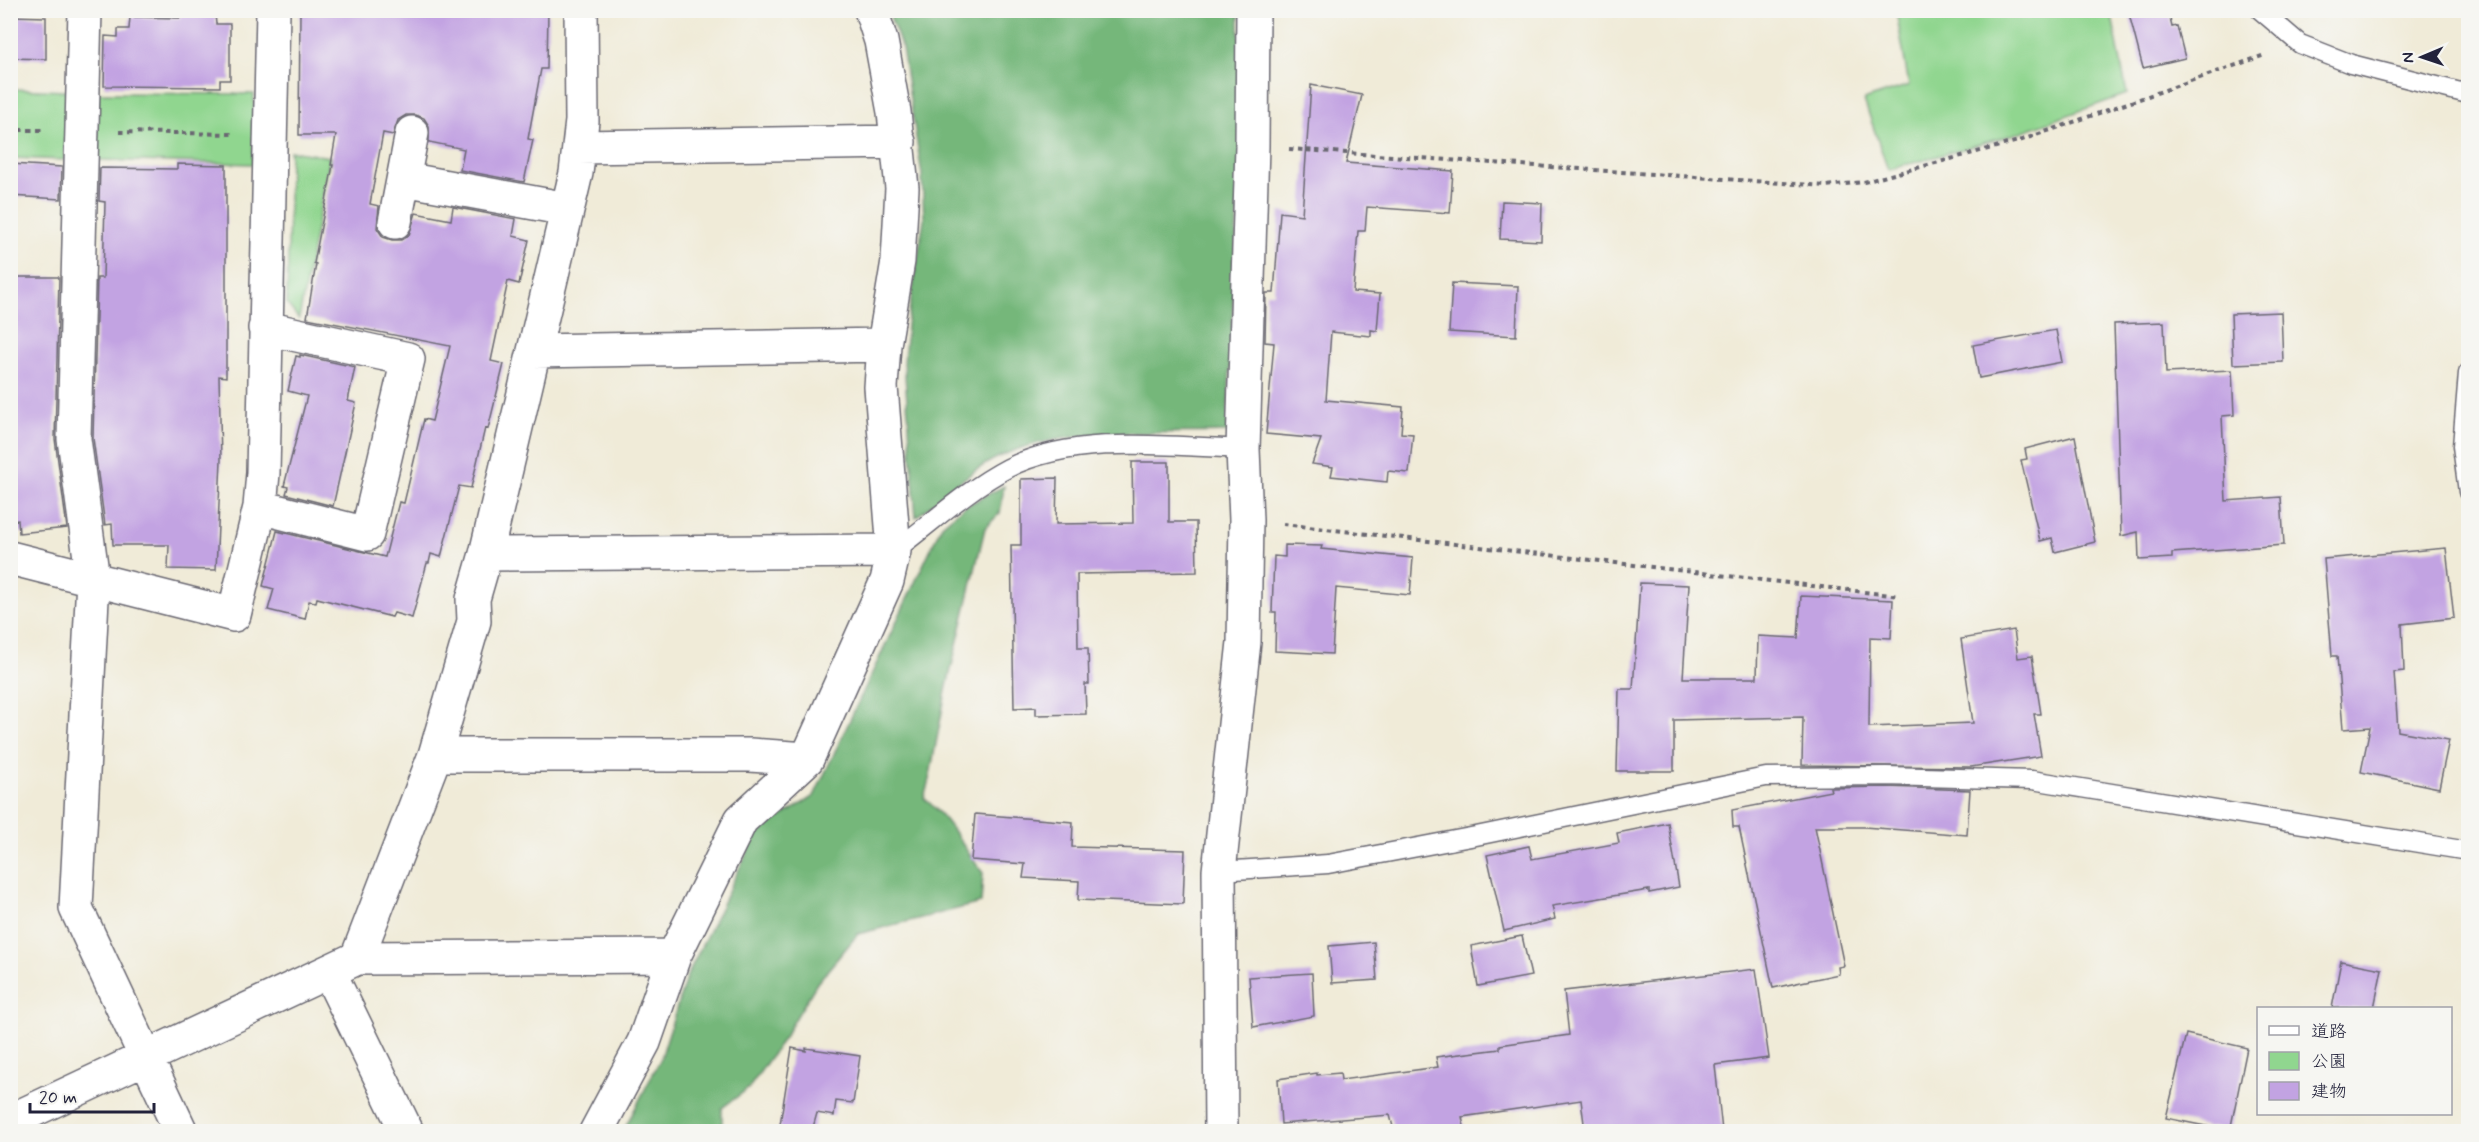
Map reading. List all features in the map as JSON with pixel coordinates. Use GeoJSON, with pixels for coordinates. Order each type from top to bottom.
{"type":"FeatureCollection","features":[{"type":"Feature","properties":{"kind":"street"},"geometry":{"type":"LineString","coordinates":[[85,10],[74,440],[93,580],[76,908],[181,1131]]}},
{"type":"Feature","properties":{"kind":"street"},"geometry":{"type":"LineString","coordinates":[[10,558],[234,615],[260,507],[272,135],[273,10]]}},
{"type":"Feature","properties":{"kind":"street"},"geometry":{"type":"LineString","coordinates":[[407,1131],[343,965],[435,755],[474,621],[473,599],[486,554],[580,147],[582,121],[581,10]]}},
{"type":"Feature","properties":{"kind":"street"},"geometry":{"type":"LineString","coordinates":[[596,1131],[644,1042],[674,956],[741,820],[807,759],[887,581],[894,551],[881,387],[884,345],[898,261],[902,188],[899,142],[881,41],[871,10]]}},
{"type":"Feature","properties":{"kind":"street"},"geometry":{"type":"LineString","coordinates":[[1221,1131],[1219,871],[1244,642],[1246,520],[1243,449],[1252,146],[1253,10]]}},
{"type":"Feature","properties":{"kind":"street"},"geometry":{"type":"LineString","coordinates":[[395,222],[412,134]]}},
{"type":"Feature","properties":{"kind":"street"},"geometry":{"type":"LineString","coordinates":[[580,147],[899,142]]}},
{"type":"Feature","properties":{"kind":"street"},"geometry":{"type":"LineString","coordinates":[[404,179],[567,209]]}},
{"type":"Feature","properties":{"kind":"street"},"geometry":{"type":"LineString","coordinates":[[260,507],[367,534],[408,359],[265,328]]}},
{"type":"Feature","properties":{"kind":"street"},"geometry":{"type":"LineString","coordinates":[[534,351],[884,345]]}},
{"type":"Feature","properties":{"kind":"street"},"geometry":{"type":"LineString","coordinates":[[486,554],[894,551]]}},
{"type":"Feature","properties":{"kind":"street"},"geometry":{"type":"LineString","coordinates":[[435,755],[750,755],[807,759]]}},
{"type":"Feature","properties":{"kind":"street"},"geometry":{"type":"LineString","coordinates":[[10,1120],[343,965],[674,956]]}},
{"type":"Feature","properties":{"kind":"lane"},"geometry":{"type":"LineString","coordinates":[[2260,10],[2300,44],[2351,64],[2469,94]]}},
{"type":"Feature","properties":{"kind":"lane"},"geometry":{"type":"LineString","coordinates":[[2469,373],[2462,446],[2469,492]]}},
{"type":"Feature","properties":{"kind":"lane"},"geometry":{"type":"LineString","coordinates":[[894,551],[968,492],[1010,467],[1046,454],[1091,446],[1243,449]]}},
{"type":"Feature","properties":{"kind":"lane"},"geometry":{"type":"LineString","coordinates":[[1219,871],[1328,864],[1766,777],[1886,776],[2032,780],[2469,851]]}},
{"type":"Feature","properties":{"kind":"path"},"geometry":{"type":"LineString","coordinates":[[1252,146],[1826,186],[1864,182],[2022,140],[2221,69],[2300,44]]}},
{"type":"Feature","properties":{"kind":"path"},"geometry":{"type":"LineString","coordinates":[[10,130],[272,135]]}},
{"type":"Feature","properties":{"kind":"path"},"geometry":{"type":"LineString","coordinates":[[1246,520],[1899,596]]}},
{"type":"Feature","properties":{"kind":"green space"},"geometry":{"type":"Polygon","coordinates":[[[888,11],[1239,11],[1241,136],[1227,432],[1082,436],[1026,447],[978,468],[916,517],[904,363],[907,325],[924,219],[922,175],[902,48],[888,11]]]}},
{"type":"Feature","properties":{"kind":"green space"},"geometry":{"type":"Polygon","coordinates":[[[1896,11],[2111,11],[2127,94],[2012,135],[1888,170],[1864,100],[1909,85],[1896,11]]]}},
{"type":"Feature","properties":{"kind":"green space"},"geometry":{"type":"Polygon","coordinates":[[[11,89],[67,91],[65,160],[11,158],[11,89]]]}},
{"type":"Feature","properties":{"kind":"green space"},"geometry":{"type":"Polygon","coordinates":[[[98,93],[254,94],[253,164],[97,160],[98,93]]]}},
{"type":"Feature","properties":{"kind":"green space"},"geometry":{"type":"Polygon","coordinates":[[[290,151],[330,157],[299,319],[287,304],[290,151]]]}},
{"type":"Feature","properties":{"kind":"green space"},"geometry":{"type":"Polygon","coordinates":[[[1004,486],[1000,513],[985,528],[947,686],[924,798],[948,824],[983,873],[981,903],[858,934],[817,983],[783,1039],[749,1088],[722,1108],[722,1131],[623,1132],[661,1058],[686,978],[757,832],[814,796],[942,525],[962,508],[1004,486]]]}},
{"type":"Feature","properties":{"kind":"building"},"geometry":{"type":"Polygon","coordinates":[[[300,10],[548,10],[547,69],[541,69],[528,139],[533,140],[524,182],[460,170],[464,149],[429,142],[429,126],[424,118],[416,115],[406,115],[398,120],[393,135],[383,133],[370,204],[379,206],[377,228],[383,237],[401,240],[409,235],[416,213],[451,220],[453,207],[516,219],[513,236],[529,240],[519,284],[508,281],[491,361],[504,364],[488,429],[485,428],[471,488],[459,486],[441,557],[431,554],[412,618],[394,613],[392,617],[317,598],[316,602],[309,601],[305,619],[268,610],[274,589],[263,586],[277,531],[385,557],[399,502],[404,503],[424,419],[432,421],[450,346],[307,318],[336,135],[299,135],[300,10]]]}},
{"type":"Feature","properties":{"kind":"building"},"geometry":{"type":"Polygon","coordinates":[[[2128,10],[2168,10],[2172,27],[2177,26],[2185,58],[2143,68],[2128,10]]]}},
{"type":"Feature","properties":{"kind":"building"},"geometry":{"type":"Polygon","coordinates":[[[180,14],[215,14],[216,24],[230,24],[230,80],[220,80],[220,87],[104,86],[105,36],[118,37],[118,29],[129,29],[130,17],[180,18],[180,14]]]}},
{"type":"Feature","properties":{"kind":"building"},"geometry":{"type":"Polygon","coordinates":[[[10,16],[46,17],[46,59],[10,58],[10,16]]]}},
{"type":"Feature","properties":{"kind":"building"},"geometry":{"type":"Polygon","coordinates":[[[1311,85],[1362,95],[1346,163],[1453,171],[1450,213],[1367,207],[1365,231],[1358,231],[1353,292],[1380,294],[1377,331],[1371,330],[1371,336],[1331,332],[1326,400],[1403,407],[1401,433],[1413,434],[1409,473],[1388,471],[1387,482],[1331,476],[1333,467],[1312,464],[1321,439],[1266,434],[1274,343],[1265,342],[1266,293],[1274,293],[1280,212],[1302,215],[1311,85]]]}},
{"type":"Feature","properties":{"kind":"building"},"geometry":{"type":"Polygon","coordinates":[[[10,164],[62,167],[61,199],[10,196],[10,164]]]}},
{"type":"Feature","properties":{"kind":"building"},"geometry":{"type":"Polygon","coordinates":[[[177,164],[226,165],[226,377],[219,376],[221,460],[216,570],[168,569],[169,545],[113,545],[112,524],[105,525],[93,438],[97,278],[103,278],[105,202],[99,201],[100,168],[177,169],[177,164]]]}},
{"type":"Feature","properties":{"kind":"building"},"geometry":{"type":"Polygon","coordinates":[[[1502,201],[1542,203],[1541,241],[1500,239],[1502,201]]]}},
{"type":"Feature","properties":{"kind":"building"},"geometry":{"type":"Polygon","coordinates":[[[10,277],[59,277],[55,439],[67,528],[19,533],[18,520],[10,521],[10,277]]]}},
{"type":"Feature","properties":{"kind":"building"},"geometry":{"type":"Polygon","coordinates":[[[1452,283],[1518,286],[1516,336],[1449,332],[1452,283]]]}},
{"type":"Feature","properties":{"kind":"building"},"geometry":{"type":"Polygon","coordinates":[[[2281,312],[2283,362],[2233,364],[2231,314],[2281,312]]]}},
{"type":"Feature","properties":{"kind":"building"},"geometry":{"type":"Polygon","coordinates":[[[2164,322],[2166,373],[2232,370],[2234,415],[2222,416],[2226,501],[2281,497],[2284,545],[2172,553],[2172,558],[2139,560],[2138,532],[2121,536],[2114,324],[2164,322]]]}},
{"type":"Feature","properties":{"kind":"building"},"geometry":{"type":"Polygon","coordinates":[[[2056,330],[2062,362],[1979,378],[1973,345],[2056,330]]]}},
{"type":"Feature","properties":{"kind":"building"},"geometry":{"type":"Polygon","coordinates":[[[300,355],[355,367],[348,401],[356,403],[333,506],[286,494],[288,487],[284,486],[307,396],[288,391],[296,356],[300,357],[300,355]]]}},
{"type":"Feature","properties":{"kind":"building"},"geometry":{"type":"Polygon","coordinates":[[[2075,436],[2095,542],[2055,552],[2052,538],[2040,541],[2021,460],[2027,459],[2025,449],[2075,436]]]}},
{"type":"Feature","properties":{"kind":"building"},"geometry":{"type":"Polygon","coordinates":[[[1132,462],[1169,462],[1169,522],[1196,522],[1197,572],[1077,574],[1078,648],[1088,648],[1089,684],[1085,684],[1086,714],[1036,715],[1036,707],[1014,708],[1011,545],[1021,545],[1021,479],[1057,478],[1056,524],[1133,523],[1132,462]]]}},
{"type":"Feature","properties":{"kind":"building"},"geometry":{"type":"Polygon","coordinates":[[[1285,545],[1322,546],[1321,549],[1413,558],[1410,595],[1336,588],[1332,654],[1275,651],[1276,612],[1272,612],[1274,556],[1285,557],[1285,545]]]}},
{"type":"Feature","properties":{"kind":"building"},"geometry":{"type":"Polygon","coordinates":[[[2446,548],[2454,618],[2402,624],[2404,671],[2394,672],[2398,731],[2449,740],[2439,788],[2361,772],[2370,727],[2343,729],[2337,656],[2332,656],[2324,559],[2446,548]]]}},
{"type":"Feature","properties":{"kind":"building"},"geometry":{"type":"Polygon","coordinates":[[[1640,583],[1689,585],[1683,678],[1757,678],[1758,636],[1798,638],[1801,596],[1893,600],[1891,638],[1870,637],[1869,727],[1973,723],[1961,639],[2014,630],[2018,658],[2032,656],[2041,714],[2034,714],[2041,756],[1971,767],[1802,765],[1803,717],[1674,720],[1674,771],[1617,771],[1619,689],[1633,689],[1640,583]]]}},
{"type":"Feature","properties":{"kind":"building"},"geometry":{"type":"Polygon","coordinates":[[[1830,788],[1970,790],[1967,835],[1864,827],[1815,827],[1844,966],[1838,967],[1839,974],[1773,988],[1739,827],[1733,827],[1732,810],[1831,791],[1830,788]]]}},
{"type":"Feature","properties":{"kind":"building"},"geometry":{"type":"Polygon","coordinates":[[[975,814],[1073,822],[1072,847],[1185,850],[1183,904],[1078,900],[1079,881],[1023,878],[1025,864],[971,860],[975,814]]]}},
{"type":"Feature","properties":{"kind":"building"},"geometry":{"type":"Polygon","coordinates":[[[1668,823],[1679,887],[1552,906],[1555,919],[1504,931],[1487,855],[1529,846],[1532,859],[1619,843],[1617,833],[1668,823]]]}},
{"type":"Feature","properties":{"kind":"building"},"geometry":{"type":"Polygon","coordinates":[[[1522,936],[1531,976],[1478,986],[1471,946],[1522,936]]]}},
{"type":"Feature","properties":{"kind":"building"},"geometry":{"type":"Polygon","coordinates":[[[1374,942],[1377,980],[1332,983],[1329,946],[1374,942]]]}},
{"type":"Feature","properties":{"kind":"building"},"geometry":{"type":"Polygon","coordinates":[[[2341,961],[2382,969],[2374,1007],[2332,1007],[2341,961]]]}},
{"type":"Feature","properties":{"kind":"building"},"geometry":{"type":"Polygon","coordinates":[[[1756,969],[1769,1058],[1715,1065],[1722,1131],[1585,1131],[1581,1100],[1462,1117],[1465,1131],[1394,1131],[1390,1115],[1281,1124],[1278,1079],[1317,1073],[1317,1075],[1340,1073],[1341,1080],[1438,1067],[1436,1057],[1500,1049],[1500,1045],[1569,1035],[1564,991],[1756,969]]]}},
{"type":"Feature","properties":{"kind":"building"},"geometry":{"type":"Polygon","coordinates":[[[1312,973],[1314,1016],[1253,1027],[1249,977],[1312,973]]]}},
{"type":"Feature","properties":{"kind":"building"},"geometry":{"type":"Polygon","coordinates":[[[2186,1034],[2247,1048],[2230,1131],[2166,1118],[2186,1034]]]}},
{"type":"Feature","properties":{"kind":"building"},"geometry":{"type":"Polygon","coordinates":[[[792,1048],[860,1056],[853,1103],[836,1101],[834,1116],[817,1113],[812,1131],[779,1131],[792,1048]]]}}]}
